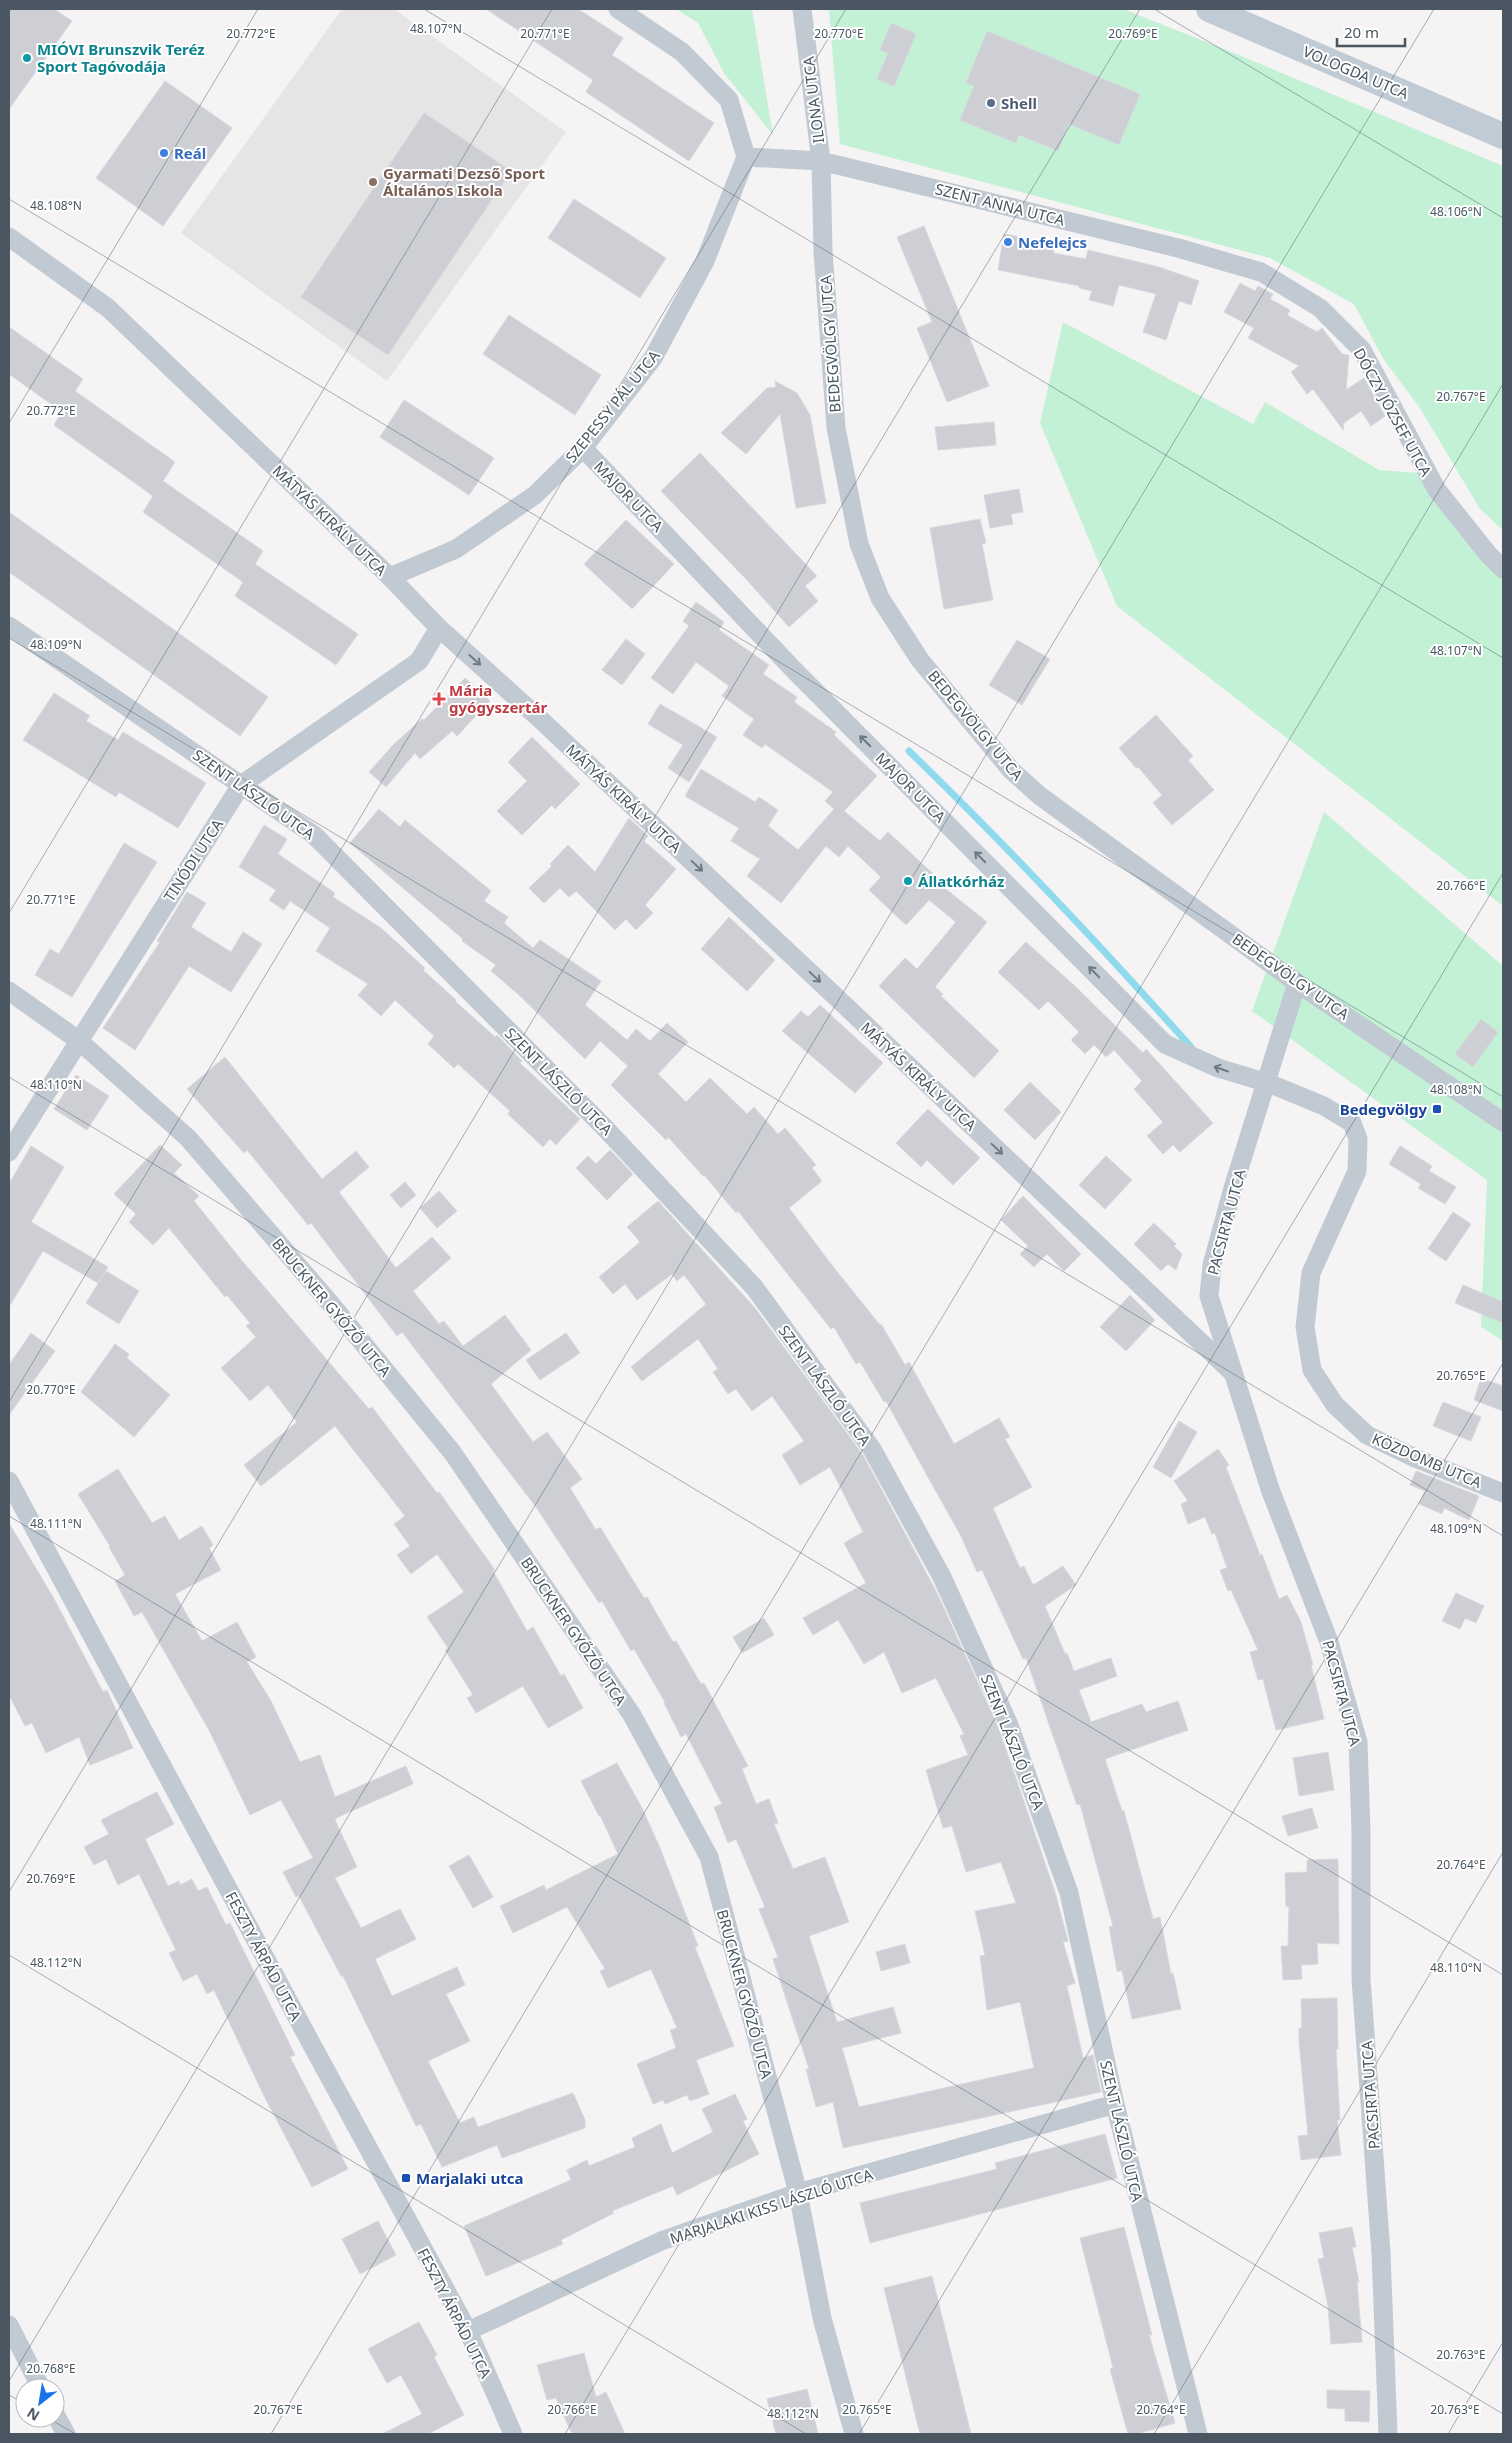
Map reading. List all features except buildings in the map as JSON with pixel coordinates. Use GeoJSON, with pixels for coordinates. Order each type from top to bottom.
{"type":"FeatureCollection","features":[{"type":"Feature","properties":{"kind":"street"},"geometry":{"type":"LineString","coordinates":[[618,9],[682,52],[729,100],[746,157]]}},
{"type":"Feature","properties":{"kind":"street","name":"ILONA UTCA"},"geometry":{"type":"LineString","coordinates":[[802,9],[821,161]]}},
{"type":"Feature","properties":{"kind":"street","name":"VOLOGDA UTCA"},"geometry":{"type":"LineString","coordinates":[[1209,9],[1503,136]]}},
{"type":"Feature","properties":{"kind":"street","name":"SZENT ANNA UTCA"},"geometry":{"type":"LineString","coordinates":[[746,157],[821,161],[1178,248]]}},
{"type":"Feature","properties":{"kind":"street","name":"SZEPESSY PÁL UTCA"},"geometry":{"type":"LineString","coordinates":[[390,577],[456,549],[535,495],[583,448],[653,358],[705,261],[746,157]]}},
{"type":"Feature","properties":{"kind":"street","name":"BEDEGVÖLGY UTCA"},"geometry":{"type":"LineString","coordinates":[[821,161],[823,251],[836,428],[859,544],[880,598],[920,660],[1011,770],[1040,796],[1297,983],[1503,1122]]}},
{"type":"Feature","properties":{"kind":"street","name":"MÁTYÁS KIRÁLY UTCA"},"geometry":{"type":"LineString","coordinates":[[9,236],[108,308],[390,577],[439,628],[571,748],[1231,1371]]}},
{"type":"Feature","properties":{"kind":"street","name":"DÓCZY JÓZSEF UTCA"},"geometry":{"type":"LineString","coordinates":[[1178,248],[1261,272],[1320,308],[1362,350],[1437,490],[1488,554],[1503,569]]}},
{"type":"Feature","properties":{"kind":"street","name":"MAJOR UTCA"},"geometry":{"type":"LineString","coordinates":[[583,448],[793,669],[1164,1044],[1218,1068],[1268,1082]]}},
{"type":"Feature","properties":{"kind":"street","name":"SZENT LÁSZLÓ UTCA"},"geometry":{"type":"LineString","coordinates":[[9,626],[314,835],[604,1127],[754,1287],[872,1449],[942,1577],[1009,1725],[1069,1893],[1115,2104],[1198,2434]]}},
{"type":"Feature","properties":{"kind":"street","name":"TINÓDI UTCA"},"geometry":{"type":"LineString","coordinates":[[9,1152],[78,1040],[241,785],[419,661],[439,628]]}},
{"type":"Feature","properties":{"kind":"street","name":"PACSIRTA UTCA"},"geometry":{"type":"LineString","coordinates":[[1297,983],[1268,1082],[1233,1188],[1212,1265],[1209,1296],[1231,1371],[1270,1489],[1329,1642],[1358,1742],[1362,1979],[1381,2253],[1388,2434]]}},
{"type":"Feature","properties":{"kind":"street","name":"BRUCKNER GYŐZŐ UTCA"},"geometry":{"type":"LineString","coordinates":[[9,991],[78,1040],[188,1138],[452,1452],[632,1716],[709,1857],[798,2194],[822,2318],[854,2434]]}},
{"type":"Feature","properties":{"kind":"street","name":"KÖZDOMB UTCA"},"geometry":{"type":"LineString","coordinates":[[1268,1082],[1324,1106],[1352,1123],[1358,1139],[1357,1171],[1311,1273],[1305,1328],[1312,1370],[1335,1405],[1367,1435],[1415,1458],[1503,1493]]}},
{"type":"Feature","properties":{"kind":"street","name":"FESZTY ÁRPÁD UTCA"},"geometry":{"type":"LineString","coordinates":[[9,1480],[312,2045],[468,2331],[513,2434]]}},
{"type":"Feature","properties":{"kind":"street","name":"MARJALAKI KISS LÁSZLÓ UTCA"},"geometry":{"type":"LineString","coordinates":[[468,2331],[661,2241],[798,2194],[1115,2104]]}},
{"type":"Feature","properties":{"kind":"street"},"geometry":{"type":"LineString","coordinates":[[9,2325],[36,2378]]}},
{"type":"Feature","properties":{"kind":"shaded area","name":"Gyarmati Dezső Sport Általános Iskola"},"geometry":{"type":"Polygon","coordinates":[[[342,9],[394,9],[566,132],[387,381],[181,233],[342,9]]]}},
{"type":"Feature","properties":{"kind":"green space"},"geometry":{"type":"Polygon","coordinates":[[[676,9],[752,9],[773,135],[724,73],[698,23],[676,9]]]}},
{"type":"Feature","properties":{"kind":"green space"},"geometry":{"type":"Polygon","coordinates":[[[829,9],[1123,9],[1234,53],[1503,166],[1503,530],[1480,509],[1420,408],[1384,360],[1354,304],[1270,258],[840,144],[829,9]]]}},
{"type":"Feature","properties":{"kind":"green space"},"geometry":{"type":"Polygon","coordinates":[[[1063,322],[1253,424],[1265,402],[1379,470],[1420,473],[1469,544],[1503,579],[1503,906],[1117,606],[1040,423],[1063,322]]]}},
{"type":"Feature","properties":{"kind":"green space"},"geometry":{"type":"Polygon","coordinates":[[[1324,812],[1503,966],[1503,1341],[1481,1327],[1487,1180],[1252,1011],[1324,812]]]}},
{"type":"Feature","properties":{"kind":"waterway"},"geometry":{"type":"LineString","coordinates":[[909,751],[1053,896],[1191,1047]]}},
{"type":"Feature","properties":{"kind":"place","name":"MIÓVI Brunszvik Teréz Sport Tagóvodája"},"geometry":{"type":"Point","coordinates":[27,58]}},
{"type":"Feature","properties":{"kind":"place","name":"Shell"},"geometry":{"type":"Point","coordinates":[991,103]}},
{"type":"Feature","properties":{"kind":"place","name":"Reál"},"geometry":{"type":"Point","coordinates":[164,153]}},
{"type":"Feature","properties":{"kind":"place","name":"Gyarmati Dezső Sport Általános Iskola"},"geometry":{"type":"Point","coordinates":[373,182]}},
{"type":"Feature","properties":{"kind":"place","name":"Nefelejcs"},"geometry":{"type":"Point","coordinates":[1008,242]}},
{"type":"Feature","properties":{"kind":"place","name":"Mária gyógyszertár"},"geometry":{"type":"Point","coordinates":[439,699]}},
{"type":"Feature","properties":{"kind":"place","name":"Állatkórház"},"geometry":{"type":"Point","coordinates":[908,881]}},
{"type":"Feature","properties":{"kind":"place","name":"Bedegvölgy"},"geometry":{"type":"Point","coordinates":[1437,1109]}},
{"type":"Feature","properties":{"kind":"place","name":"Marjalaki utca"},"geometry":{"type":"Point","coordinates":[406,2178]}}]}
